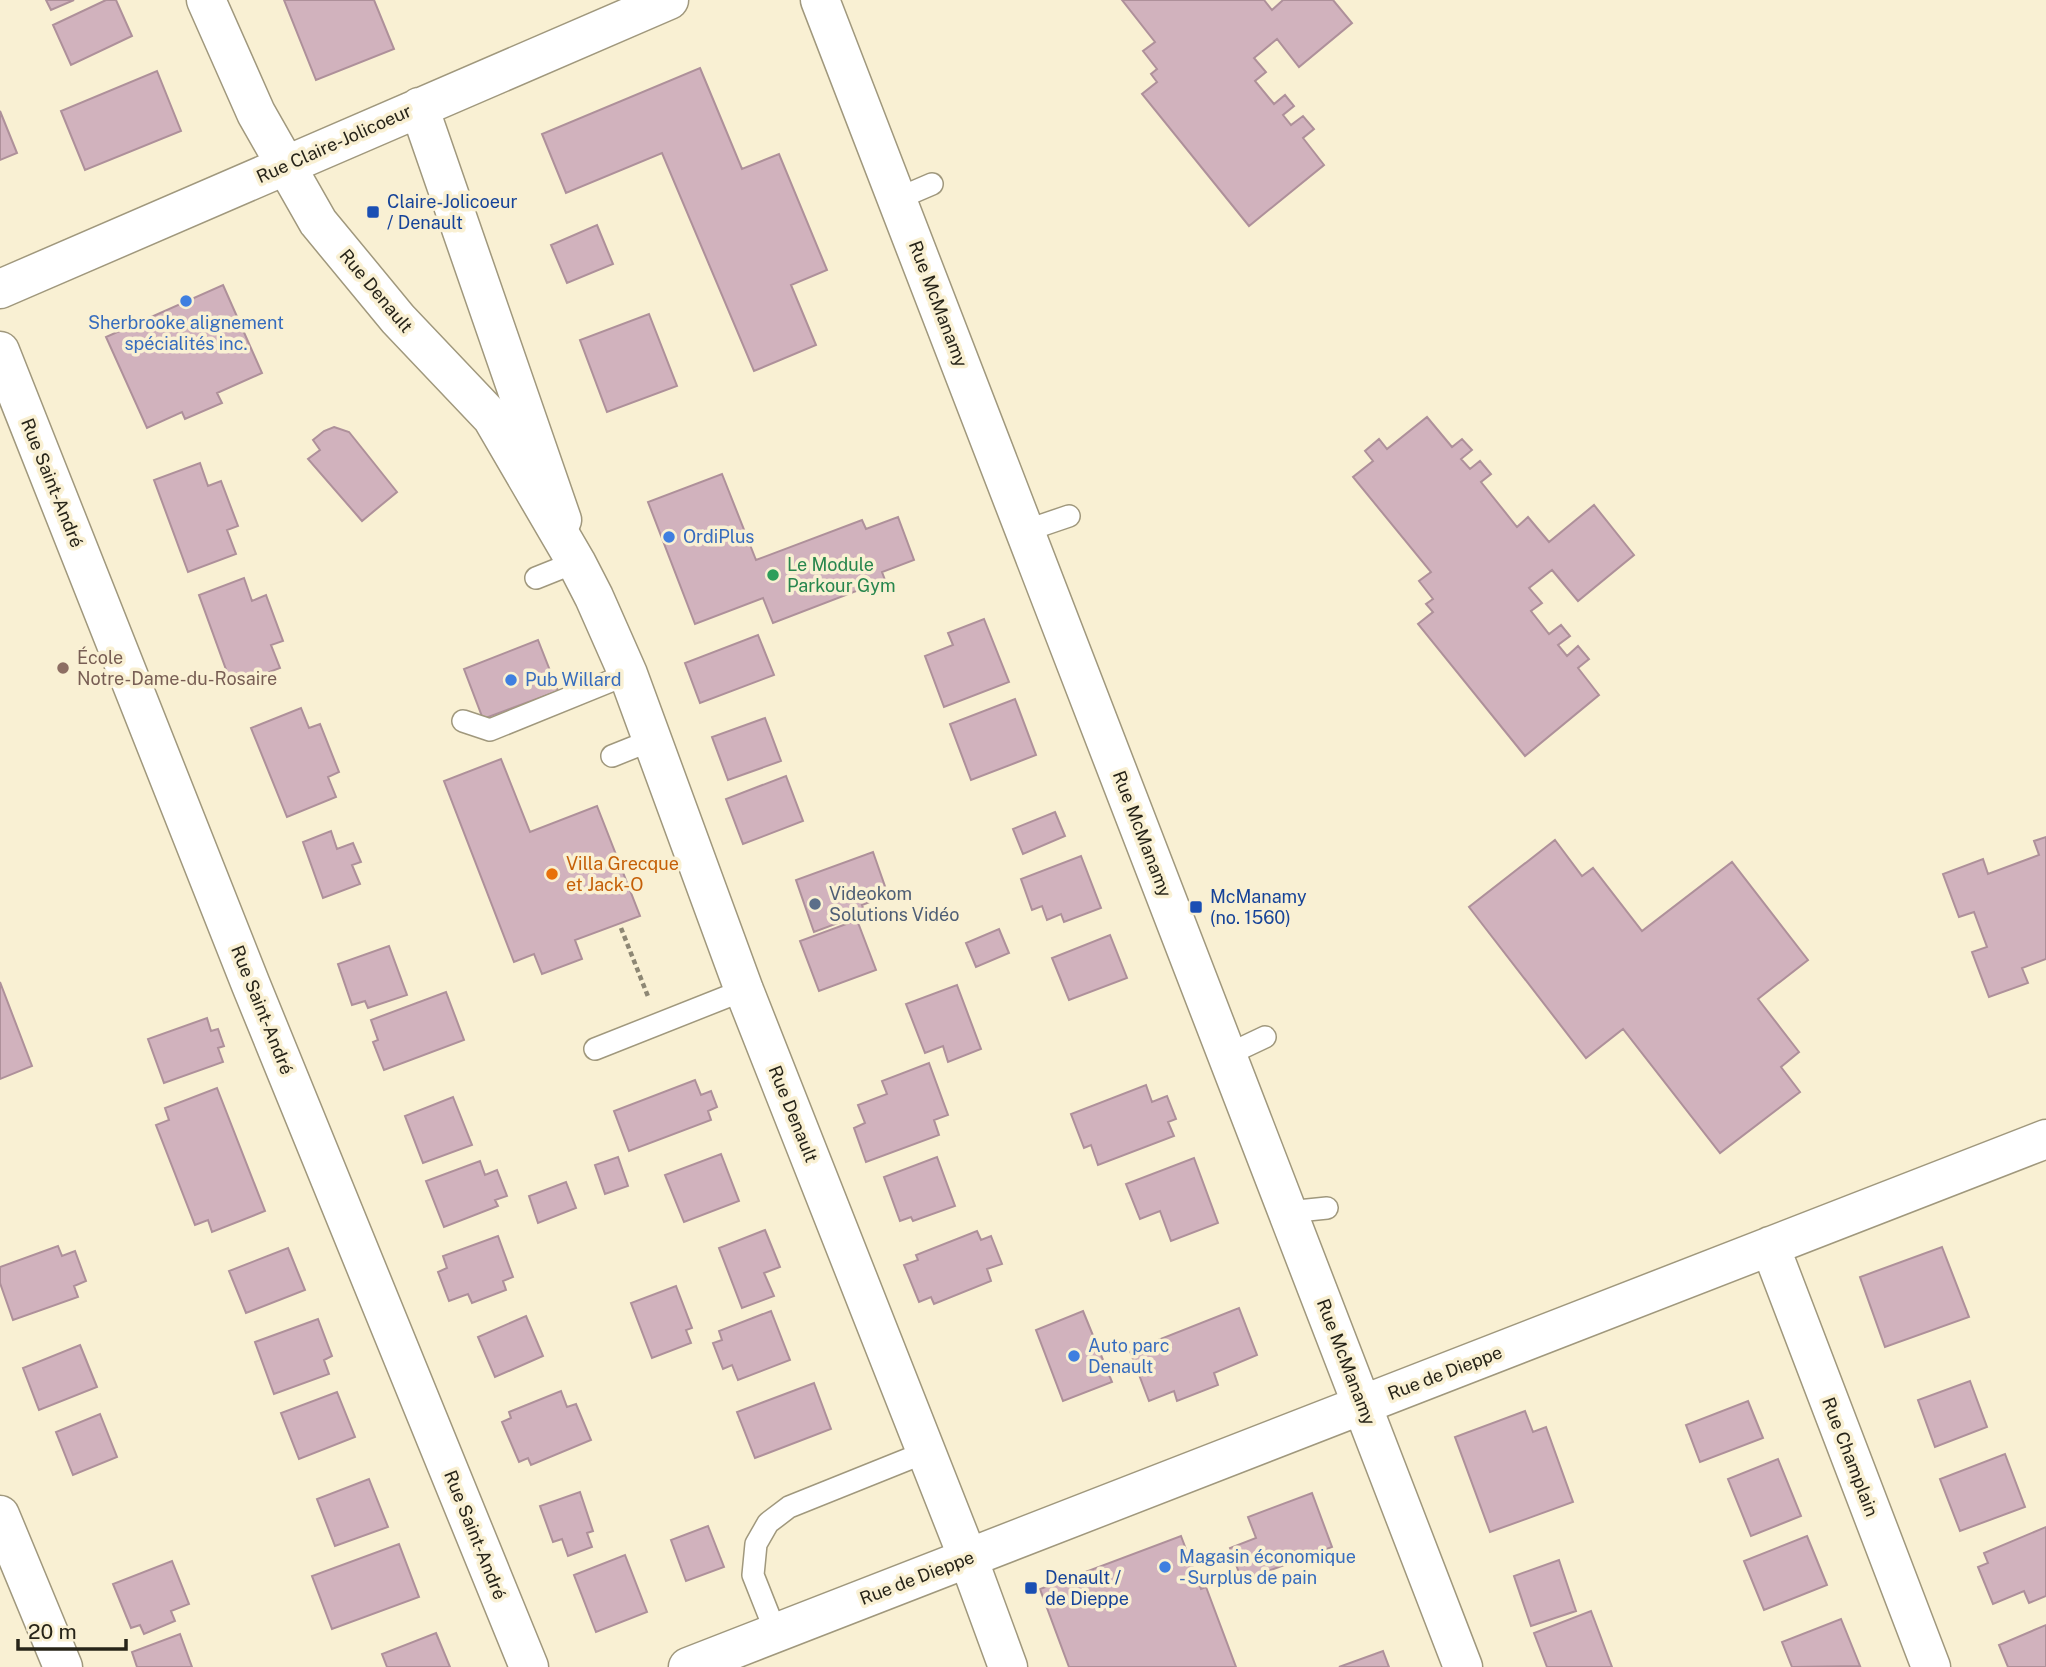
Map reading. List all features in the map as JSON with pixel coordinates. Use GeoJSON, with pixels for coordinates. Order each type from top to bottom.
{"type":"FeatureCollection","features":[{"type":"Feature","properties":{"kind":"street","name":"Rue Denault"},"geometry":{"type":"LineString","coordinates":[[206,0],[256,113],[318,222],[398,319],[492,418],[576,562],[628,674],[744,990],[968,1558],[1008,1667]]}},
{"type":"Feature","properties":{"kind":"street","name":"Rue Claire-Jolicoeur"},"geometry":{"type":"LineString","coordinates":[[0,289],[669,0]]}},
{"type":"Feature","properties":{"kind":"street","name":"Rue McManamy"},"geometry":{"type":"LineString","coordinates":[[820,0],[1464,1667]]}},
{"type":"Feature","properties":{"kind":"street","name":"Rue Denault"},"geometry":{"type":"LineString","coordinates":[[419,107],[576,562]]}},
{"type":"Feature","properties":{"kind":"street","name":"Rue Saint-André"},"geometry":{"type":"LineString","coordinates":[[0,351],[251,985],[529,1667]]}},
{"type":"Feature","properties":{"kind":"street","name":"Rue de Dieppe"},"geometry":{"type":"LineString","coordinates":[[688,1667],[2046,1139]]}},
{"type":"Feature","properties":{"kind":"street","name":"Rue Champlain"},"geometry":{"type":"LineString","coordinates":[[1770,1246],[1931,1667]]}},
{"type":"Feature","properties":{"kind":"street"},"geometry":{"type":"LineString","coordinates":[[0,1515],[63,1667]]}},
{"type":"Feature","properties":{"kind":"lane"},"geometry":{"type":"LineString","coordinates":[[897,199],[932,184]]}},
{"type":"Feature","properties":{"kind":"lane"},"geometry":{"type":"LineString","coordinates":[[1025,531],[1069,516]]}},
{"type":"Feature","properties":{"kind":"lane"},"geometry":{"type":"LineString","coordinates":[[536,578],[576,562]]}},
{"type":"Feature","properties":{"kind":"lane"},"geometry":{"type":"LineString","coordinates":[[463,721],[490,730],[628,674]]}},
{"type":"Feature","properties":{"kind":"lane"},"geometry":{"type":"LineString","coordinates":[[612,756],[652,740]]}},
{"type":"Feature","properties":{"kind":"lane"},"geometry":{"type":"LineString","coordinates":[[595,1049],[744,990]]}},
{"type":"Feature","properties":{"kind":"lane"},"geometry":{"type":"LineString","coordinates":[[1227,1055],[1265,1037]]}},
{"type":"Feature","properties":{"kind":"lane"},"geometry":{"type":"LineString","coordinates":[[1288,1212],[1327,1208]]}},
{"type":"Feature","properties":{"kind":"lane"},"geometry":{"type":"LineString","coordinates":[[776,1633],[753,1575],[756,1544],[768,1523],[789,1507],[926,1452]]}},
{"type":"Feature","properties":{"kind":"path"},"geometry":{"type":"LineString","coordinates":[[621,929],[659,1024]]}},
{"type":"Feature","properties":{"kind":"building"},"geometry":{"type":"Polygon","coordinates":[[[46,0],[74,0],[51,10],[46,0]]]}},
{"type":"Feature","properties":{"kind":"building"},"geometry":{"type":"Polygon","coordinates":[[[106,0],[116,0],[132,36],[71,65],[53,25],[106,0]]]}},
{"type":"Feature","properties":{"kind":"building"},"geometry":{"type":"Polygon","coordinates":[[[284,0],[374,0],[394,49],[316,80],[284,0]]]}},
{"type":"Feature","properties":{"kind":"building"},"geometry":{"type":"Polygon","coordinates":[[[1122,0],[1264,0],[1272,10],[1283,0],[1333,0],[1352,23],[1299,67],[1277,39],[1254,58],[1266,72],[1255,81],[1274,104],[1285,95],[1294,106],[1283,115],[1291,125],[1303,116],[1314,129],[1303,138],[1324,165],[1249,226],[1142,94],[1157,82],[1151,74],[1157,69],[1143,51],[1155,42],[1122,0]]]}},
{"type":"Feature","properties":{"kind":"building"},"geometry":{"type":"Polygon","coordinates":[[[700,68],[742,169],[779,154],[827,270],[791,285],[816,345],[754,371],[662,153],[566,193],[542,134],[700,68]]]}},
{"type":"Feature","properties":{"kind":"building"},"geometry":{"type":"Polygon","coordinates":[[[157,71],[181,131],[85,170],[61,111],[157,71]]]}},
{"type":"Feature","properties":{"kind":"building"},"geometry":{"type":"Polygon","coordinates":[[[0,111],[17,153],[0,160],[0,111]]]}},
{"type":"Feature","properties":{"kind":"building"},"geometry":{"type":"Polygon","coordinates":[[[597,225],[613,264],[567,283],[551,245],[597,225]]]}},
{"type":"Feature","properties":{"kind":"building"},"geometry":{"type":"Polygon","coordinates":[[[223,285],[262,373],[217,393],[222,403],[185,419],[182,412],[147,428],[106,337],[223,285]]]}},
{"type":"Feature","properties":{"kind":"building"},"geometry":{"type":"Polygon","coordinates":[[[649,314],[677,386],[607,412],[580,340],[649,314]]]}},
{"type":"Feature","properties":{"kind":"building"},"geometry":{"type":"Polygon","coordinates":[[[1427,417],[1452,447],[1462,439],[1472,450],[1461,459],[1470,469],[1480,461],[1491,474],[1481,482],[1517,527],[1528,517],[1549,542],[1594,505],[1634,555],[1578,601],[1552,570],[1529,588],[1542,603],[1531,611],[1549,634],[1561,625],[1570,636],[1558,645],[1567,656],[1578,646],[1589,659],[1578,668],[1599,695],[1525,756],[1418,624],[1433,612],[1426,604],[1433,599],[1419,581],[1431,572],[1353,477],[1373,461],[1365,451],[1379,439],[1387,449],[1427,417]]]}},
{"type":"Feature","properties":{"kind":"building"},"geometry":{"type":"Polygon","coordinates":[[[334,427],[349,432],[397,492],[362,521],[308,459],[320,450],[313,440],[334,427]]]}},
{"type":"Feature","properties":{"kind":"building"},"geometry":{"type":"Polygon","coordinates":[[[200,463],[208,486],[221,481],[238,526],[227,530],[236,554],[188,572],[154,480],[200,463]]]}},
{"type":"Feature","properties":{"kind":"building"},"geometry":{"type":"Polygon","coordinates":[[[722,474],[756,560],[862,520],[866,529],[898,517],[914,560],[882,572],[885,580],[773,623],[763,598],[695,624],[648,502],[722,474]]]}},
{"type":"Feature","properties":{"kind":"building"},"geometry":{"type":"Polygon","coordinates":[[[244,578],[252,601],[266,595],[283,641],[271,645],[280,668],[232,686],[199,595],[244,578]]]}},
{"type":"Feature","properties":{"kind":"building"},"geometry":{"type":"Polygon","coordinates":[[[984,619],[1009,682],[944,707],[925,656],[953,645],[948,633],[984,619]]]}},
{"type":"Feature","properties":{"kind":"building"},"geometry":{"type":"Polygon","coordinates":[[[758,635],[774,675],[700,703],[685,663],[758,635]]]}},
{"type":"Feature","properties":{"kind":"building","name":"Pub Willard"},"geometry":{"type":"Polygon","coordinates":[[[538,640],[558,691],[483,719],[464,669],[538,640]]]}},
{"type":"Feature","properties":{"kind":"building"},"geometry":{"type":"Polygon","coordinates":[[[1015,699],[1036,755],[971,780],[950,724],[1015,699]]]}},
{"type":"Feature","properties":{"kind":"building"},"geometry":{"type":"Polygon","coordinates":[[[301,708],[309,728],[320,724],[339,772],[328,777],[336,797],[287,817],[251,728],[301,708]]]}},
{"type":"Feature","properties":{"kind":"building"},"geometry":{"type":"Polygon","coordinates":[[[765,718],[781,761],[728,780],[712,737],[765,718]]]}},
{"type":"Feature","properties":{"kind":"building","name":"Villa Grecque et Jack-O"},"geometry":{"type":"Polygon","coordinates":[[[501,759],[530,832],[597,806],[640,916],[575,940],[582,959],[542,974],[534,954],[514,962],[444,781],[501,759]]]}},
{"type":"Feature","properties":{"kind":"building"},"geometry":{"type":"Polygon","coordinates":[[[786,776],[803,821],[743,844],[726,799],[786,776]]]}},
{"type":"Feature","properties":{"kind":"building"},"geometry":{"type":"Polygon","coordinates":[[[1055,812],[1065,836],[1023,854],[1013,829],[1055,812]]]}},
{"type":"Feature","properties":{"kind":"building"},"geometry":{"type":"Polygon","coordinates":[[[331,831],[337,849],[353,843],[361,862],[352,865],[360,884],[323,898],[303,842],[331,831]]]}},
{"type":"Feature","properties":{"kind":"building"},"geometry":{"type":"Polygon","coordinates":[[[2046,837],[2046,959],[2022,968],[2028,983],[1989,997],[1972,952],[1987,947],[1974,912],[1959,917],[1943,874],[1983,859],[1988,874],[2039,855],[2034,841],[2046,837]]]}},
{"type":"Feature","properties":{"kind":"building"},"geometry":{"type":"Polygon","coordinates":[[[1555,840],[1582,876],[1593,868],[1642,931],[1732,862],[1808,960],[1758,999],[1799,1052],[1781,1067],[1800,1092],[1720,1153],[1623,1029],[1586,1058],[1469,907],[1555,840]]]}},
{"type":"Feature","properties":{"kind":"building"},"geometry":{"type":"Polygon","coordinates":[[[873,852],[888,895],[862,905],[865,913],[814,932],[796,880],[873,852]]]}},
{"type":"Feature","properties":{"kind":"building"},"geometry":{"type":"Polygon","coordinates":[[[1081,856],[1101,908],[1064,922],[1061,914],[1047,920],[1042,906],[1032,910],[1021,879],[1081,856]]]}},
{"type":"Feature","properties":{"kind":"building"},"geometry":{"type":"Polygon","coordinates":[[[857,920],[876,970],[819,991],[800,941],[857,920]]]}},
{"type":"Feature","properties":{"kind":"building"},"geometry":{"type":"Polygon","coordinates":[[[999,929],[1009,953],[976,967],[966,943],[999,929]]]}},
{"type":"Feature","properties":{"kind":"building"},"geometry":{"type":"Polygon","coordinates":[[[1110,935],[1127,978],[1069,1000],[1052,958],[1110,935]]]}},
{"type":"Feature","properties":{"kind":"building"},"geometry":{"type":"Polygon","coordinates":[[[389,946],[407,995],[368,1008],[365,1001],[352,1005],[338,964],[389,946]]]}},
{"type":"Feature","properties":{"kind":"building"},"geometry":{"type":"Polygon","coordinates":[[[0,982],[32,1066],[0,1079],[0,982]]]}},
{"type":"Feature","properties":{"kind":"building"},"geometry":{"type":"Polygon","coordinates":[[[957,985],[981,1049],[948,1062],[943,1046],[925,1053],[906,1004],[957,985]]]}},
{"type":"Feature","properties":{"kind":"building"},"geometry":{"type":"Polygon","coordinates":[[[446,992],[464,1040],[384,1070],[373,1042],[378,1040],[371,1020],[446,992]]]}},
{"type":"Feature","properties":{"kind":"building"},"geometry":{"type":"Polygon","coordinates":[[[207,1018],[211,1031],[218,1029],[224,1046],[218,1048],[223,1062],[164,1083],[148,1039],[207,1018]]]}},
{"type":"Feature","properties":{"kind":"building"},"geometry":{"type":"Polygon","coordinates":[[[929,1063],[948,1115],[934,1120],[939,1135],[866,1162],[854,1128],[865,1123],[858,1105],[887,1094],[882,1081],[929,1063]]]}},
{"type":"Feature","properties":{"kind":"building"},"geometry":{"type":"Polygon","coordinates":[[[695,1080],[701,1095],[711,1091],[717,1107],[708,1111],[711,1120],[629,1151],[614,1111],[695,1080]]]}},
{"type":"Feature","properties":{"kind":"building"},"geometry":{"type":"Polygon","coordinates":[[[1146,1085],[1152,1102],[1167,1096],[1176,1119],[1168,1122],[1174,1136],[1098,1165],[1091,1145],[1084,1148],[1071,1114],[1146,1085]]]}},
{"type":"Feature","properties":{"kind":"building"},"geometry":{"type":"Polygon","coordinates":[[[217,1088],[265,1211],[212,1232],[208,1220],[195,1225],[156,1125],[169,1120],[165,1108],[217,1088]]]}},
{"type":"Feature","properties":{"kind":"building"},"geometry":{"type":"Polygon","coordinates":[[[453,1097],[472,1145],[423,1163],[405,1116],[453,1097]]]}},
{"type":"Feature","properties":{"kind":"building"},"geometry":{"type":"Polygon","coordinates":[[[721,1154],[739,1201],[684,1222],[665,1175],[721,1154]]]}},
{"type":"Feature","properties":{"kind":"building"},"geometry":{"type":"Polygon","coordinates":[[[618,1157],[628,1186],[605,1194],[595,1165],[618,1157]]]}},
{"type":"Feature","properties":{"kind":"building"},"geometry":{"type":"Polygon","coordinates":[[[937,1157],[955,1206],[913,1221],[911,1217],[900,1221],[884,1177],[937,1157]]]}},
{"type":"Feature","properties":{"kind":"building"},"geometry":{"type":"Polygon","coordinates":[[[1194,1158],[1218,1223],[1171,1241],[1160,1211],[1140,1219],[1126,1184],[1194,1158]]]}},
{"type":"Feature","properties":{"kind":"building"},"geometry":{"type":"Polygon","coordinates":[[[480,1161],[485,1175],[497,1170],[507,1196],[495,1200],[498,1206],[444,1227],[426,1181],[480,1161]]]}},
{"type":"Feature","properties":{"kind":"building"},"geometry":{"type":"Polygon","coordinates":[[[566,1182],[576,1208],[538,1223],[529,1196],[566,1182]]]}},
{"type":"Feature","properties":{"kind":"building"},"geometry":{"type":"Polygon","coordinates":[[[765,1230],[780,1267],[764,1273],[774,1296],[742,1308],[719,1248],[765,1230]]]}},
{"type":"Feature","properties":{"kind":"building"},"geometry":{"type":"Polygon","coordinates":[[[977,1231],[981,1240],[991,1236],[1002,1264],[987,1269],[991,1281],[934,1304],[931,1297],[919,1302],[904,1265],[918,1260],[916,1255],[977,1231]]]}},
{"type":"Feature","properties":{"kind":"building"},"geometry":{"type":"Polygon","coordinates":[[[498,1236],[513,1277],[503,1281],[506,1290],[472,1303],[468,1294],[449,1301],[438,1272],[447,1268],[443,1256],[498,1236]]]}},
{"type":"Feature","properties":{"kind":"building"},"geometry":{"type":"Polygon","coordinates":[[[58,1246],[62,1256],[75,1251],[86,1281],[74,1286],[78,1297],[13,1320],[0,1283],[0,1267],[58,1246]]]}},
{"type":"Feature","properties":{"kind":"building"},"geometry":{"type":"Polygon","coordinates":[[[1942,1247],[1969,1317],[1885,1347],[1860,1277],[1942,1247]]]}},
{"type":"Feature","properties":{"kind":"building"},"geometry":{"type":"Polygon","coordinates":[[[288,1248],[305,1290],[246,1313],[229,1271],[288,1248]]]}},
{"type":"Feature","properties":{"kind":"building"},"geometry":{"type":"Polygon","coordinates":[[[676,1286],[692,1328],[686,1330],[691,1343],[652,1358],[631,1303],[676,1286]]]}},
{"type":"Feature","properties":{"kind":"building"},"geometry":{"type":"Polygon","coordinates":[[[1239,1308],[1257,1355],[1214,1373],[1218,1385],[1177,1401],[1174,1391],[1149,1401],[1130,1351],[1239,1308]]]}},
{"type":"Feature","properties":{"kind":"building"},"geometry":{"type":"Polygon","coordinates":[[[771,1311],[790,1360],[738,1380],[732,1365],[723,1369],[713,1343],[722,1340],[719,1331],[771,1311]]]}},
{"type":"Feature","properties":{"kind":"building","name":"Auto parc Denault"},"geometry":{"type":"Polygon","coordinates":[[[1083,1311],[1112,1382],[1063,1401],[1036,1330],[1083,1311]]]}},
{"type":"Feature","properties":{"kind":"building"},"geometry":{"type":"Polygon","coordinates":[[[526,1316],[543,1356],[495,1377],[478,1337],[526,1316]]]}},
{"type":"Feature","properties":{"kind":"building"},"geometry":{"type":"Polygon","coordinates":[[[318,1319],[332,1356],[324,1360],[329,1374],[274,1394],[255,1342],[318,1319]]]}},
{"type":"Feature","properties":{"kind":"building"},"geometry":{"type":"Polygon","coordinates":[[[80,1345],[97,1387],[39,1410],[23,1368],[80,1345]]]}},
{"type":"Feature","properties":{"kind":"building"},"geometry":{"type":"Polygon","coordinates":[[[1970,1381],[1987,1427],[1935,1447],[1918,1400],[1970,1381]]]}},
{"type":"Feature","properties":{"kind":"building"},"geometry":{"type":"Polygon","coordinates":[[[814,1383],[831,1429],[755,1458],[737,1412],[814,1383]]]}},
{"type":"Feature","properties":{"kind":"building"},"geometry":{"type":"Polygon","coordinates":[[[561,1391],[567,1407],[576,1404],[591,1440],[531,1465],[528,1458],[519,1462],[502,1422],[511,1418],[509,1412],[561,1391]]]}},
{"type":"Feature","properties":{"kind":"building"},"geometry":{"type":"Polygon","coordinates":[[[337,1392],[355,1437],[299,1459],[281,1413],[337,1392]]]}},
{"type":"Feature","properties":{"kind":"building"},"geometry":{"type":"Polygon","coordinates":[[[1748,1401],[1763,1438],[1700,1462],[1686,1425],[1748,1401]]]}},
{"type":"Feature","properties":{"kind":"building"},"geometry":{"type":"Polygon","coordinates":[[[1525,1411],[1533,1432],[1546,1427],[1573,1502],[1490,1532],[1455,1437],[1525,1411]]]}},
{"type":"Feature","properties":{"kind":"building"},"geometry":{"type":"Polygon","coordinates":[[[100,1414],[117,1457],[73,1475],[56,1432],[100,1414]]]}},
{"type":"Feature","properties":{"kind":"building"},"geometry":{"type":"Polygon","coordinates":[[[2005,1454],[2025,1507],[1960,1531],[1940,1479],[2005,1454]]]}},
{"type":"Feature","properties":{"kind":"building"},"geometry":{"type":"Polygon","coordinates":[[[1778,1459],[1801,1516],[1751,1536],[1728,1479],[1778,1459]]]}},
{"type":"Feature","properties":{"kind":"building"},"geometry":{"type":"Polygon","coordinates":[[[369,1479],[388,1527],[335,1546],[317,1499],[369,1479]]]}},
{"type":"Feature","properties":{"kind":"building"},"geometry":{"type":"Polygon","coordinates":[[[580,1492],[593,1531],[587,1533],[592,1547],[568,1556],[562,1539],[553,1542],[540,1506],[580,1492]]]}},
{"type":"Feature","properties":{"kind":"building"},"geometry":{"type":"Polygon","coordinates":[[[1312,1493],[1332,1547],[1242,1581],[1230,1548],[1256,1538],[1248,1517],[1312,1493]]]}},
{"type":"Feature","properties":{"kind":"building"},"geometry":{"type":"Polygon","coordinates":[[[708,1526],[724,1567],[686,1581],[671,1540],[708,1526]]]}},
{"type":"Feature","properties":{"kind":"building"},"geometry":{"type":"Polygon","coordinates":[[[2046,1527],[2046,1596],[2029,1603],[2024,1591],[1993,1604],[1978,1567],[1988,1563],[1984,1553],[2046,1527]]]}},
{"type":"Feature","properties":{"kind":"building"},"geometry":{"type":"Polygon","coordinates":[[[1181,1536],[1201,1589],[1206,1587],[1236,1667],[1069,1667],[1040,1589],[1181,1536]]]}},
{"type":"Feature","properties":{"kind":"building"},"geometry":{"type":"Polygon","coordinates":[[[1807,1536],[1827,1585],[1764,1610],[1744,1561],[1807,1536]]]}},
{"type":"Feature","properties":{"kind":"building"},"geometry":{"type":"Polygon","coordinates":[[[399,1544],[419,1597],[332,1629],[312,1576],[399,1544]]]}},
{"type":"Feature","properties":{"kind":"building"},"geometry":{"type":"Polygon","coordinates":[[[625,1555],[647,1612],[596,1632],[574,1575],[625,1555]]]}},
{"type":"Feature","properties":{"kind":"building"},"geometry":{"type":"Polygon","coordinates":[[[1559,1560],[1576,1611],[1531,1626],[1514,1576],[1559,1560]]]}},
{"type":"Feature","properties":{"kind":"building"},"geometry":{"type":"Polygon","coordinates":[[[172,1561],[189,1604],[171,1611],[175,1621],[144,1634],[140,1625],[131,1628],[113,1584],[172,1561]]]}},
{"type":"Feature","properties":{"kind":"building"},"geometry":{"type":"Polygon","coordinates":[[[1591,1611],[1612,1667],[1547,1667],[1534,1633],[1591,1611]]]}},
{"type":"Feature","properties":{"kind":"building"},"geometry":{"type":"Polygon","coordinates":[[[1841,1619],[1860,1666],[1792,1667],[1782,1642],[1841,1619]]]}},
{"type":"Feature","properties":{"kind":"building"},"geometry":{"type":"Polygon","coordinates":[[[2046,1625],[2046,1667],[2008,1667],[1999,1645],[2046,1625]]]}},
{"type":"Feature","properties":{"kind":"building"},"geometry":{"type":"Polygon","coordinates":[[[436,1633],[450,1667],[387,1667],[382,1654],[436,1633]]]}},
{"type":"Feature","properties":{"kind":"building"},"geometry":{"type":"Polygon","coordinates":[[[180,1634],[192,1667],[137,1667],[132,1652],[180,1634]]]}},
{"type":"Feature","properties":{"kind":"building"},"geometry":{"type":"Polygon","coordinates":[[[1383,1651],[1389,1667],[1339,1667],[1383,1651]]]}},
{"type":"Feature","properties":{"kind":"place","name":"Claire-Jolicoeur / Denault"},"geometry":{"type":"Point","coordinates":[373,212]}},
{"type":"Feature","properties":{"kind":"place","name":"Sherbrooke alignement spécialités inc."},"geometry":{"type":"Point","coordinates":[186,301]}},
{"type":"Feature","properties":{"kind":"place","name":"OrdiPlus"},"geometry":{"type":"Point","coordinates":[669,537]}},
{"type":"Feature","properties":{"kind":"place","name":"Le Module Parkour Gym"},"geometry":{"type":"Point","coordinates":[773,575]}},
{"type":"Feature","properties":{"kind":"place","name":"École Notre-Dame-du-Rosaire"},"geometry":{"type":"Point","coordinates":[63,668]}},
{"type":"Feature","properties":{"kind":"place","name":"Pub Willard"},"geometry":{"type":"Point","coordinates":[511,680]}},
{"type":"Feature","properties":{"kind":"place","name":"Villa Grecque et Jack-O"},"geometry":{"type":"Point","coordinates":[552,874]}},
{"type":"Feature","properties":{"kind":"place","name":"Videokom Solutions Vidéo"},"geometry":{"type":"Point","coordinates":[815,904]}},
{"type":"Feature","properties":{"kind":"place","name":"McManamy (no. 1560)"},"geometry":{"type":"Point","coordinates":[1196,907]}},
{"type":"Feature","properties":{"kind":"place","name":"Auto parc Denault"},"geometry":{"type":"Point","coordinates":[1074,1356]}},
{"type":"Feature","properties":{"kind":"place","name":"Magasin économique - Surplus de pain"},"geometry":{"type":"Point","coordinates":[1165,1567]}},
{"type":"Feature","properties":{"kind":"place","name":"Denault / de Dieppe"},"geometry":{"type":"Point","coordinates":[1031,1588]}}]}
